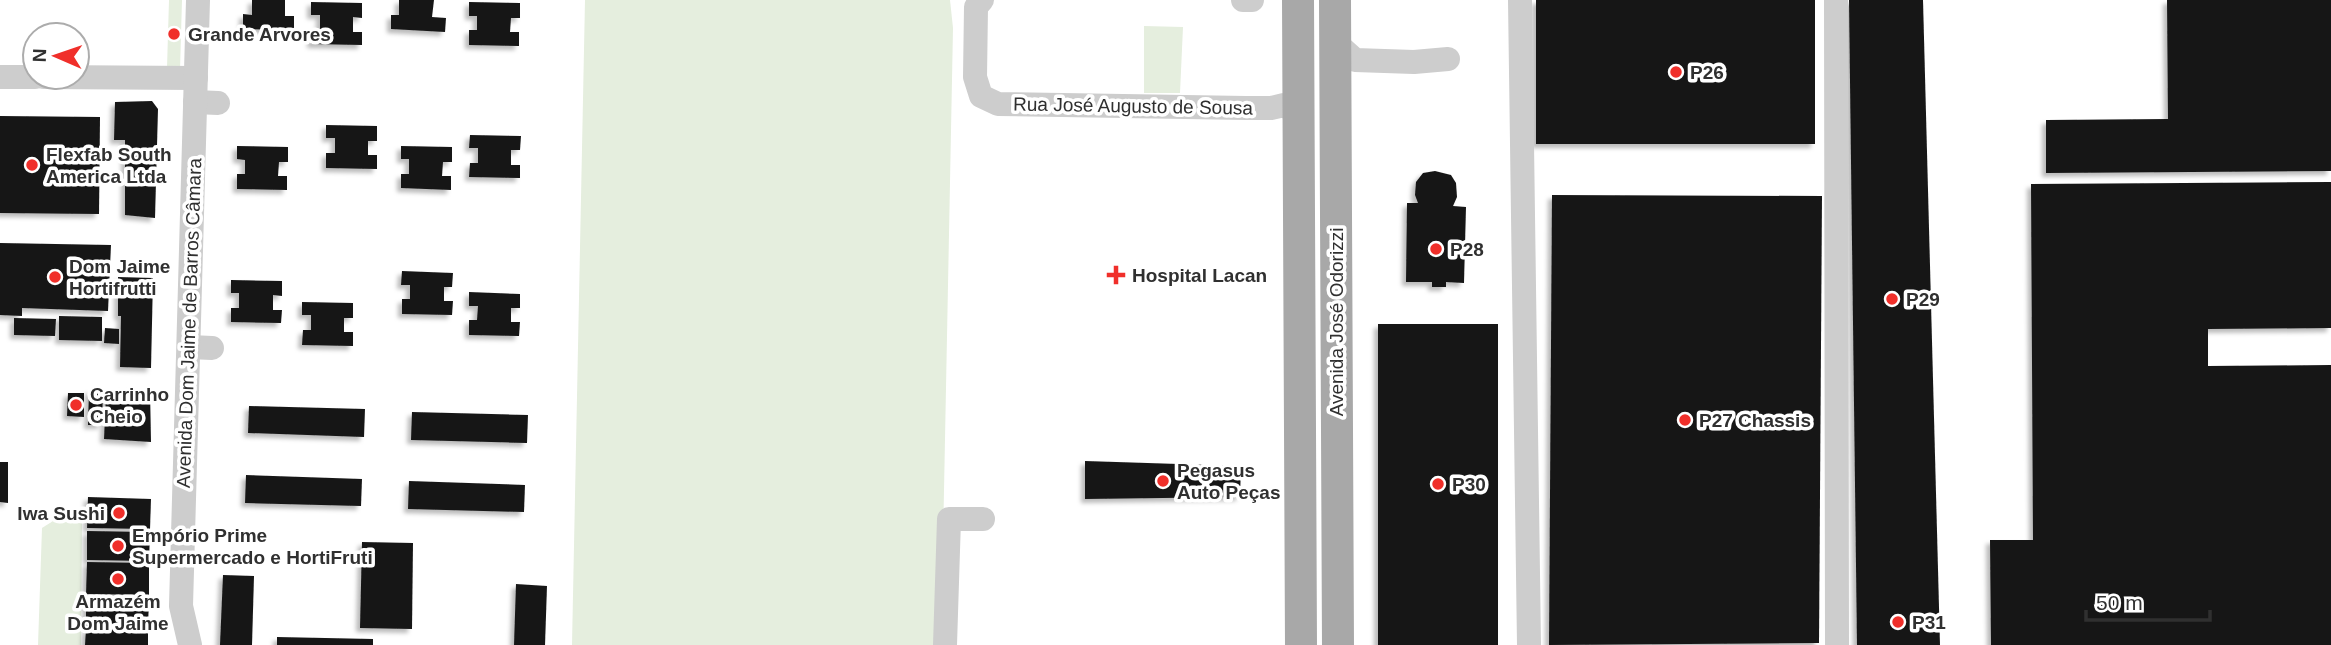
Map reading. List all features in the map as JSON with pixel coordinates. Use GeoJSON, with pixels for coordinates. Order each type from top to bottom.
{"type":"FeatureCollection","features":[{"type":"Feature","properties":{"kind":"main road","name":"Avenida José Odorizzi"},"geometry":{"type":"LineString","coordinates":[[1298,0],[1301,645]]}},
{"type":"Feature","properties":{"kind":"main road","name":"Avenida José Odorizzi"},"geometry":{"type":"LineString","coordinates":[[1335,0],[1346,67],[1338,645]]}},
{"type":"Feature","properties":{"kind":"street","name":"Avenida Dom Jaime de Barros Câmara"},"geometry":{"type":"LineString","coordinates":[[191,645],[181,606],[187,378],[201,348],[203,94],[198,0]]}},
{"type":"Feature","properties":{"kind":"street","name":"Rua José Augusto de Sousa"},"geometry":{"type":"LineString","coordinates":[[982,0],[976,7],[975,77],[981,96],[998,104],[1246,108],[1284,105],[1298,114]]}},
{"type":"Feature","properties":{"kind":"street"},"geometry":{"type":"LineString","coordinates":[[1242,0],[1252,0]]}},
{"type":"Feature","properties":{"kind":"street"},"geometry":{"type":"LineString","coordinates":[[1520,0],[1529,645]]}},
{"type":"Feature","properties":{"kind":"street"},"geometry":{"type":"LineString","coordinates":[[1836,0],[1837,645]]}},
{"type":"Feature","properties":{"kind":"street"},"geometry":{"type":"LineString","coordinates":[[1346,67],[1448,60]]}},
{"type":"Feature","properties":{"kind":"street"},"geometry":{"type":"LineString","coordinates":[[0,77],[21,77]]}},
{"type":"Feature","properties":{"kind":"street"},"geometry":{"type":"LineString","coordinates":[[91,82],[203,94]]}},
{"type":"Feature","properties":{"kind":"street","name":"Avenida Dom Jaime de Barros Câmara"},"geometry":{"type":"LineString","coordinates":[[185,510],[194,534],[191,645]]}},
{"type":"Feature","properties":{"kind":"street"},"geometry":{"type":"LineString","coordinates":[[945,645],[949,519],[983,519]]}},
{"type":"Feature","properties":{"kind":"green space","name":"Grande Arvores"},"geometry":{"type":"Polygon","coordinates":[[[169,0],[182,0],[180,70],[167,68],[169,0]]]}},
{"type":"Feature","properties":{"kind":"green space"},"geometry":{"type":"Polygon","coordinates":[[[585,0],[950,0],[953,28],[941,645],[572,645],[585,0]]]}},
{"type":"Feature","properties":{"kind":"green space"},"geometry":{"type":"Polygon","coordinates":[[[1144,26],[1183,27],[1180,93],[1144,93],[1144,26]]]}},
{"type":"Feature","properties":{"kind":"green space"},"geometry":{"type":"Polygon","coordinates":[[[82,516],[81,645],[38,645],[42,528],[53,521],[82,516]]]}},
{"type":"Feature","properties":{"kind":"building"},"geometry":{"type":"Polygon","coordinates":[[[252,0],[285,0],[285,16],[294,16],[294,30],[243,29],[243,14],[252,15],[252,0]]]}},
{"type":"Feature","properties":{"kind":"building"},"geometry":{"type":"Polygon","coordinates":[[[399,0],[434,0],[432,17],[446,18],[445,32],[391,29],[391,15],[399,15],[399,0]]]}},
{"type":"Feature","properties":{"kind":"building","name":"P26"},"geometry":{"type":"Polygon","coordinates":[[[1536,0],[1815,0],[1815,144],[1536,144],[1536,0]]]}},
{"type":"Feature","properties":{"kind":"building","name":"P29"},"geometry":{"type":"Polygon","coordinates":[[[1849,0],[1923,0],[1940,645],[1857,645],[1849,0]]]}},
{"type":"Feature","properties":{"kind":"building"},"geometry":{"type":"Polygon","coordinates":[[[2167,0],[2331,0],[2331,171],[2046,173],[2046,120],[2168,119],[2167,0]]]}},
{"type":"Feature","properties":{"kind":"building"},"geometry":{"type":"Polygon","coordinates":[[[311,2],[362,3],[362,18],[353,17],[353,32],[362,32],[362,45],[311,44],[312,30],[320,30],[320,15],[311,15],[311,2]]]}},
{"type":"Feature","properties":{"kind":"building"},"geometry":{"type":"Polygon","coordinates":[[[469,2],[520,3],[520,18],[511,18],[510,32],[519,32],[519,46],[469,45],[469,30],[477,30],[477,16],[469,16],[469,2]]]}},
{"type":"Feature","properties":{"kind":"building"},"geometry":{"type":"Polygon","coordinates":[[[152,101],[158,109],[155,218],[125,215],[125,140],[114,140],[115,102],[152,101]]]}},
{"type":"Feature","properties":{"kind":"building","name":"Flexfab South America Ltda"},"geometry":{"type":"Polygon","coordinates":[[[0,116],[100,117],[99,214],[0,213],[0,116]]]}},
{"type":"Feature","properties":{"kind":"building"},"geometry":{"type":"Polygon","coordinates":[[[326,125],[377,126],[377,141],[368,141],[368,155],[377,155],[377,169],[326,168],[326,153],[335,153],[335,138],[326,138],[326,125]]]}},
{"type":"Feature","properties":{"kind":"building"},"geometry":{"type":"Polygon","coordinates":[[[470,135],[521,136],[520,150],[511,150],[511,165],[520,165],[520,178],[469,177],[470,163],[478,163],[478,148],[469,148],[470,135]]]}},
{"type":"Feature","properties":{"kind":"building"},"geometry":{"type":"Polygon","coordinates":[[[237,146],[288,147],[288,162],[279,162],[278,176],[287,176],[287,190],[237,189],[237,174],[245,174],[245,160],[237,159],[237,146]]]}},
{"type":"Feature","properties":{"kind":"building"},"geometry":{"type":"Polygon","coordinates":[[[401,146],[452,147],[452,162],[443,162],[442,176],[451,176],[451,190],[401,188],[401,174],[409,174],[409,159],[401,159],[401,146]]]}},
{"type":"Feature","properties":{"kind":"building","name":"P28"},"geometry":{"type":"Polygon","coordinates":[[[1435,171],[1451,175],[1456,183],[1457,197],[1453,206],[1466,207],[1464,283],[1446,282],[1446,287],[1432,287],[1432,282],[1406,282],[1407,203],[1418,203],[1415,195],[1416,182],[1423,173],[1435,171]]]}},
{"type":"Feature","properties":{"kind":"building"},"geometry":{"type":"Polygon","coordinates":[[[2331,182],[2331,328],[2208,329],[2208,366],[2331,365],[2331,645],[1991,645],[1990,540],[2033,540],[2031,184],[2331,182]]]}},
{"type":"Feature","properties":{"kind":"building","name":"P27 Chassis"},"geometry":{"type":"Polygon","coordinates":[[[1552,195],[1822,196],[1819,643],[1549,645],[1552,195]]]}},
{"type":"Feature","properties":{"kind":"building","name":"Dom Jaime Hortifrutti"},"geometry":{"type":"Polygon","coordinates":[[[0,243],[111,245],[108,311],[22,308],[22,316],[0,315],[0,243]]]}},
{"type":"Feature","properties":{"kind":"building"},"geometry":{"type":"Polygon","coordinates":[[[402,271],[453,273],[452,287],[444,287],[444,301],[453,301],[452,315],[402,314],[402,299],[410,299],[410,285],[401,285],[402,271]]]}},
{"type":"Feature","properties":{"kind":"building"},"geometry":{"type":"Polygon","coordinates":[[[118,277],[153,278],[151,368],[120,367],[121,316],[118,316],[118,277]]]}},
{"type":"Feature","properties":{"kind":"building"},"geometry":{"type":"Polygon","coordinates":[[[231,280],[282,281],[282,296],[273,295],[273,310],[282,310],[281,323],[231,322],[231,308],[239,308],[239,293],[231,293],[231,280]]]}},
{"type":"Feature","properties":{"kind":"building"},"geometry":{"type":"Polygon","coordinates":[[[469,292],[520,294],[520,308],[511,308],[511,322],[520,322],[519,336],[469,335],[469,320],[477,320],[478,306],[469,306],[469,292]]]}},
{"type":"Feature","properties":{"kind":"building"},"geometry":{"type":"Polygon","coordinates":[[[302,302],[353,303],[353,318],[344,318],[344,332],[353,332],[353,346],[302,345],[303,330],[311,330],[311,315],[302,315],[302,302]]]}},
{"type":"Feature","properties":{"kind":"building"},"geometry":{"type":"Polygon","coordinates":[[[59,316],[102,317],[102,341],[59,340],[59,316]]]}},
{"type":"Feature","properties":{"kind":"building"},"geometry":{"type":"Polygon","coordinates":[[[14,318],[56,319],[55,336],[14,335],[14,318]]]}},
{"type":"Feature","properties":{"kind":"building","name":"P30"},"geometry":{"type":"Polygon","coordinates":[[[1378,324],[1498,324],[1498,645],[1378,645],[1378,324]]]}},
{"type":"Feature","properties":{"kind":"building"},"geometry":{"type":"Polygon","coordinates":[[[105,328],[119,329],[119,344],[104,343],[105,328]]]}},
{"type":"Feature","properties":{"kind":"building"},"geometry":{"type":"Polygon","coordinates":[[[122,388],[150,389],[151,442],[104,439],[106,395],[121,395],[122,388]]]}},
{"type":"Feature","properties":{"kind":"building"},"geometry":{"type":"Polygon","coordinates":[[[89,390],[103,391],[102,425],[88,425],[89,390]]]}},
{"type":"Feature","properties":{"kind":"building","name":"Carrinho Cheio"},"geometry":{"type":"Polygon","coordinates":[[[68,393],[84,393],[84,417],[67,416],[68,393]]]}},
{"type":"Feature","properties":{"kind":"building"},"geometry":{"type":"Polygon","coordinates":[[[249,406],[365,409],[364,437],[248,433],[249,406]]]}},
{"type":"Feature","properties":{"kind":"building"},"geometry":{"type":"Polygon","coordinates":[[[412,412],[528,415],[527,443],[411,440],[412,412]]]}},
{"type":"Feature","properties":{"kind":"building","name":"Pegasus Auto Peças"},"geometry":{"type":"Polygon","coordinates":[[[1085,461],[1241,466],[1240,497],[1085,499],[1085,461]]]}},
{"type":"Feature","properties":{"kind":"building"},"geometry":{"type":"Polygon","coordinates":[[[0,462],[8,462],[8,503],[0,502],[0,462]]]}},
{"type":"Feature","properties":{"kind":"building"},"geometry":{"type":"Polygon","coordinates":[[[246,475],[362,479],[361,506],[245,503],[246,475]]]}},
{"type":"Feature","properties":{"kind":"building"},"geometry":{"type":"Polygon","coordinates":[[[409,481],[525,485],[524,512],[408,509],[409,481]]]}},
{"type":"Feature","properties":{"kind":"building","name":"Iwa Sushi"},"geometry":{"type":"Polygon","coordinates":[[[88,497],[151,499],[150,529],[87,528],[88,497]]]}},
{"type":"Feature","properties":{"kind":"building","name":"Empório Prime Supermercado e HortiFruti"},"geometry":{"type":"Polygon","coordinates":[[[87,531],[150,532],[149,561],[87,560],[87,531]]]}},
{"type":"Feature","properties":{"kind":"building"},"geometry":{"type":"Polygon","coordinates":[[[362,542],[413,543],[412,629],[360,628],[362,542]]]}},
{"type":"Feature","properties":{"kind":"building","name":"Armazém Dom Jaime"},"geometry":{"type":"Polygon","coordinates":[[[87,562],[149,563],[149,595],[86,594],[87,562]]]}},
{"type":"Feature","properties":{"kind":"building"},"geometry":{"type":"Polygon","coordinates":[[[223,575],[254,576],[252,645],[220,645],[223,575]]]}},
{"type":"Feature","properties":{"kind":"building"},"geometry":{"type":"Polygon","coordinates":[[[516,584],[547,586],[545,645],[514,645],[516,584]]]}},
{"type":"Feature","properties":{"kind":"building"},"geometry":{"type":"Polygon","coordinates":[[[86,597],[149,598],[148,628],[86,627],[86,597]]]}},
{"type":"Feature","properties":{"kind":"building"},"geometry":{"type":"Polygon","coordinates":[[[86,629],[148,630],[148,645],[85,645],[86,629]]]}},
{"type":"Feature","properties":{"kind":"building"},"geometry":{"type":"Polygon","coordinates":[[[277,637],[373,639],[373,645],[277,645],[277,637]]]}},
{"type":"Feature","properties":{"kind":"place","name":"Grande Arvores"},"geometry":{"type":"Point","coordinates":[174,34]}},
{"type":"Feature","properties":{"kind":"place","name":"P26"},"geometry":{"type":"Point","coordinates":[1676,72]}},
{"type":"Feature","properties":{"kind":"place","name":"Flexfab South America Ltda"},"geometry":{"type":"Point","coordinates":[32,165]}},
{"type":"Feature","properties":{"kind":"place","name":"P28"},"geometry":{"type":"Point","coordinates":[1436,249]}},
{"type":"Feature","properties":{"kind":"place","name":"Hospital Lacan"},"geometry":{"type":"Point","coordinates":[1116,275]}},
{"type":"Feature","properties":{"kind":"place","name":"Dom Jaime Hortifrutti"},"geometry":{"type":"Point","coordinates":[55,277]}},
{"type":"Feature","properties":{"kind":"place","name":"P29"},"geometry":{"type":"Point","coordinates":[1892,299]}},
{"type":"Feature","properties":{"kind":"place","name":"Carrinho Cheio"},"geometry":{"type":"Point","coordinates":[76,405]}},
{"type":"Feature","properties":{"kind":"place","name":"P27 Chassis"},"geometry":{"type":"Point","coordinates":[1685,420]}},
{"type":"Feature","properties":{"kind":"place","name":"Pegasus Auto Peças"},"geometry":{"type":"Point","coordinates":[1163,481]}},
{"type":"Feature","properties":{"kind":"place","name":"P30"},"geometry":{"type":"Point","coordinates":[1438,484]}},
{"type":"Feature","properties":{"kind":"place","name":"Iwa Sushi"},"geometry":{"type":"Point","coordinates":[119,513]}},
{"type":"Feature","properties":{"kind":"place","name":"Empório Prime Supermercado e HortiFruti"},"geometry":{"type":"Point","coordinates":[118,546]}},
{"type":"Feature","properties":{"kind":"place","name":"Armazém Dom Jaime"},"geometry":{"type":"Point","coordinates":[118,579]}},
{"type":"Feature","properties":{"kind":"place","name":"P31"},"geometry":{"type":"Point","coordinates":[1898,622]}}]}
